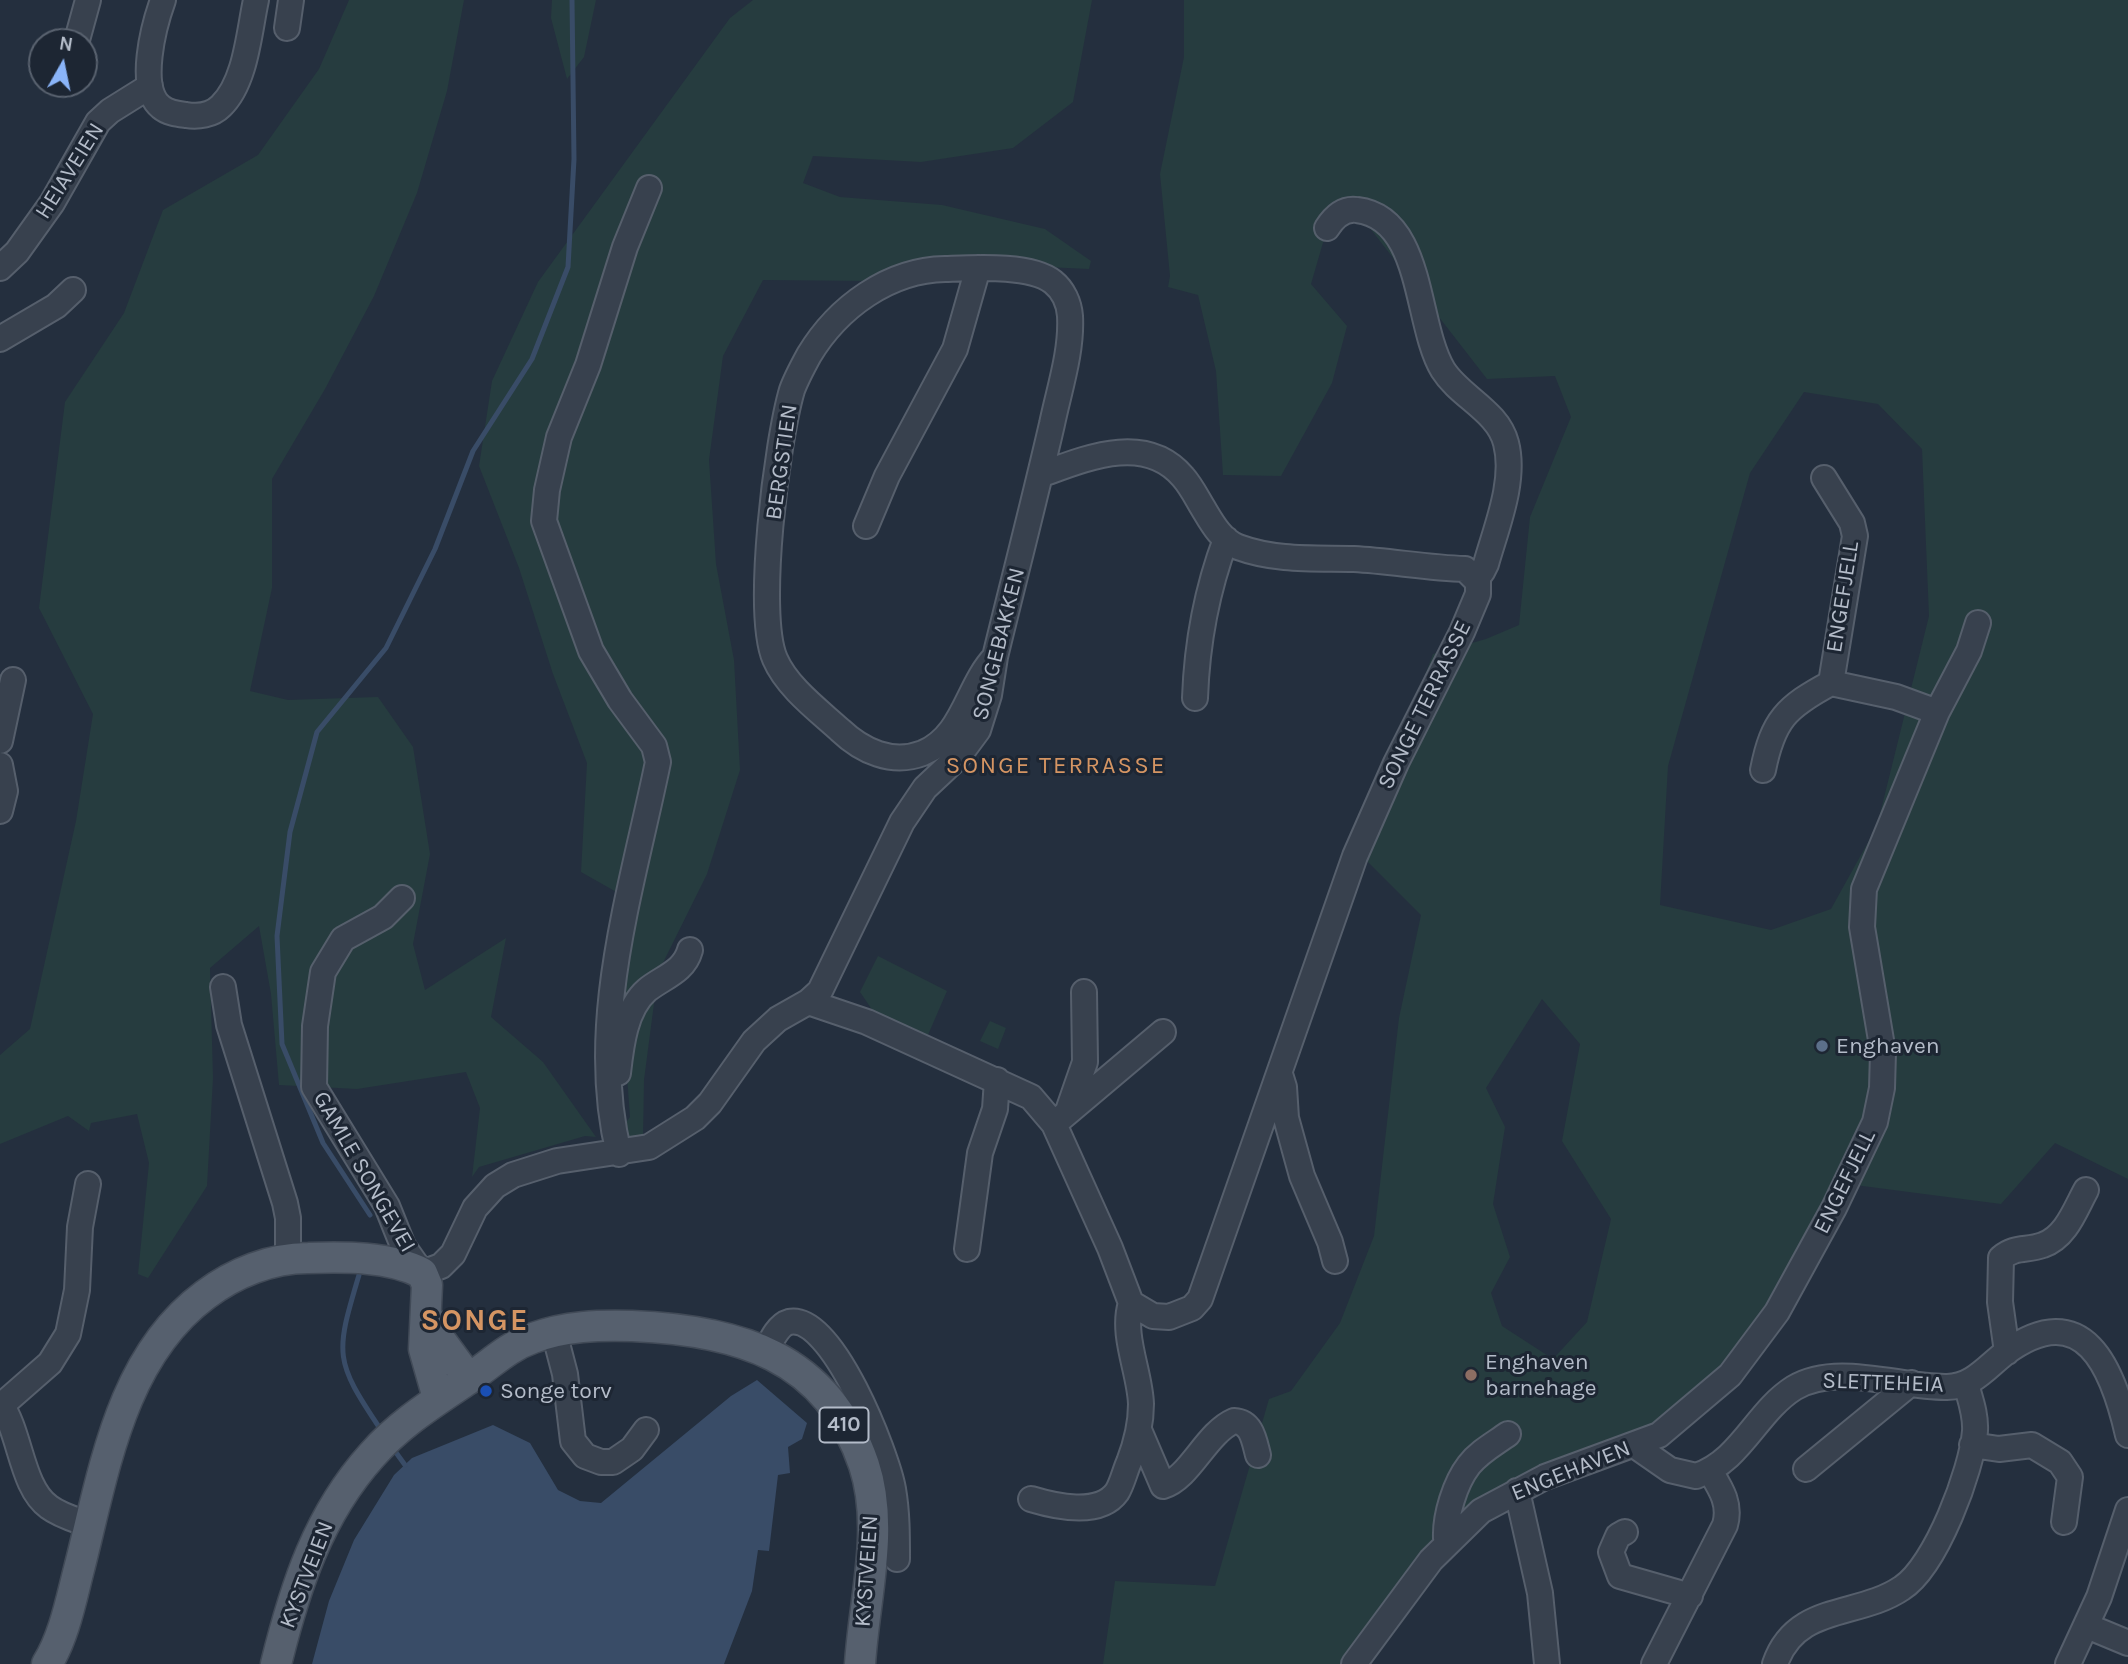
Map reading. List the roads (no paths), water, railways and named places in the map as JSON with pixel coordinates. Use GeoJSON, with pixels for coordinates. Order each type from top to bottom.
{"type":"FeatureCollection","features":[{"type":"Feature","properties":{"kind":"main road","name":"GAMLE SONGEVEI"},"geometry":{"type":"LineString","coordinates":[[55,1661],[90,1525],[128,1394],[158,1340],[191,1305],[217,1286],[254,1268],[288,1258],[366,1259],[410,1267],[422,1273],[427,1285],[424,1349],[438,1398]]}},
{"type":"Feature","properties":{"kind":"main road","name":"GAMLE SONGEVEI"},"geometry":{"type":"LineString","coordinates":[[427,1316],[450,1355],[470,1379]]}},
{"type":"Feature","properties":{"kind":"main road","name":"KYSTVEIEN"},"geometry":{"type":"LineString","coordinates":[[276,1664],[291,1605],[310,1552],[336,1503],[373,1454],[396,1431],[438,1398],[470,1379],[556,1339],[633,1326],[711,1333],[766,1351],[801,1373],[821,1393],[853,1438],[864,1465],[872,1510],[873,1536],[860,1664]]}},
{"type":"Feature","properties":{"kind":"street"},"geometry":{"type":"LineString","coordinates":[[80,28],[88,0]]}},
{"type":"Feature","properties":{"kind":"street"},"geometry":{"type":"LineString","coordinates":[[163,0],[152,41],[150,86],[160,107],[195,117],[211,113],[222,105],[234,85],[256,0]]}},
{"type":"Feature","properties":{"kind":"street"},"geometry":{"type":"LineString","coordinates":[[286,28],[291,0]]}},
{"type":"Feature","properties":{"kind":"street","name":"HEIAVEIEN"},"geometry":{"type":"LineString","coordinates":[[0,268],[17,252],[52,203],[98,122],[110,111],[150,86]]}},
{"type":"Feature","properties":{"kind":"street"},"geometry":{"type":"LineString","coordinates":[[619,1153],[606,1062],[608,1023],[619,949],[658,762],[654,746],[620,700],[591,651],[544,521],[547,490],[559,437],[587,365],[625,247],[649,188]]}},
{"type":"Feature","properties":{"kind":"street"},"geometry":{"type":"LineString","coordinates":[[1040,475],[1092,456],[1133,452],[1164,461],[1183,476],[1215,528],[1226,540],[1238,546],[1288,558],[1356,559],[1424,568],[1465,569],[1474,576],[1482,572],[1502,506],[1508,465],[1506,441],[1493,421],[1444,373],[1430,343],[1409,255],[1380,218],[1368,211],[1351,209],[1339,213],[1327,228]]}},
{"type":"Feature","properties":{"kind":"street"},"geometry":{"type":"LineString","coordinates":[[866,526],[887,476],[955,349],[978,268]]}},
{"type":"Feature","properties":{"kind":"street","name":"SONGEBAKKEN"},"geometry":{"type":"LineString","coordinates":[[422,1273],[441,1266],[453,1254],[475,1208],[495,1186],[539,1166],[649,1147],[695,1118],[710,1103],[754,1041],[778,1020],[808,1002],[820,991],[884,854],[902,822],[925,789],[958,757],[978,730],[989,695],[995,657],[1065,364],[1069,306],[1054,283],[1039,275],[978,268]]}},
{"type":"Feature","properties":{"kind":"street","name":"BERGSTIEN"},"geometry":{"type":"LineString","coordinates":[[978,268],[926,269],[884,284],[839,317],[810,353],[793,388],[775,479],[767,633],[775,661],[787,678],[853,742],[876,754],[909,757],[925,752],[944,739],[965,708],[982,671],[995,657]]}},
{"type":"Feature","properties":{"kind":"street"},"geometry":{"type":"LineString","coordinates":[[0,339],[56,306],[73,290]]}},
{"type":"Feature","properties":{"kind":"street","name":"ENGEFJELL"},"geometry":{"type":"LineString","coordinates":[[1824,478],[1852,523],[1855,536],[1831,683]]}},
{"type":"Feature","properties":{"kind":"street"},"geometry":{"type":"LineString","coordinates":[[1195,698],[1196,662],[1209,584],[1226,540]]}},
{"type":"Feature","properties":{"kind":"street","name":"SONGE TERRASSE"},"geometry":{"type":"LineString","coordinates":[[1130,1303],[1153,1316],[1169,1317],[1192,1308],[1200,1298],[1355,856],[1396,763],[1478,594],[1478,582],[1474,576]]}},
{"type":"Feature","properties":{"kind":"street","name":"ENGEFJELL"},"geometry":{"type":"LineString","coordinates":[[1686,1414],[1730,1375],[1758,1342],[1834,1208],[1875,1122],[1882,1088],[1883,1052],[1861,927],[1864,889],[1937,712],[1969,651],[1978,623]]}},
{"type":"Feature","properties":{"kind":"street"},"geometry":{"type":"LineString","coordinates":[[0,741],[13,680]]}},
{"type":"Feature","properties":{"kind":"street","name":"ENGEFJELL"},"geometry":{"type":"LineString","coordinates":[[1763,770],[1769,741],[1778,721],[1799,701],[1831,683],[1896,697],[1937,712]]}},
{"type":"Feature","properties":{"kind":"street"},"geometry":{"type":"LineString","coordinates":[[0,765],[5,778],[0,811]]}},
{"type":"Feature","properties":{"kind":"street","name":"GAMLE SONGEVEI"},"geometry":{"type":"LineString","coordinates":[[402,898],[383,917],[344,939],[328,963],[320,985],[315,1026],[314,1087],[387,1206],[403,1246],[422,1273]]}},
{"type":"Feature","properties":{"kind":"street"},"geometry":{"type":"LineString","coordinates":[[611,1104],[616,1093],[630,1015],[647,990],[687,961],[690,950]]}},
{"type":"Feature","properties":{"kind":"street"},"geometry":{"type":"LineString","coordinates":[[223,987],[229,1025],[285,1203],[288,1258]]}},
{"type":"Feature","properties":{"kind":"street"},"geometry":{"type":"LineString","coordinates":[[1061,1118],[1085,1062],[1084,992]]}},
{"type":"Feature","properties":{"kind":"street"},"geometry":{"type":"LineString","coordinates":[[808,1002],[867,1022],[997,1080],[1031,1097],[1061,1118],[1130,1303],[1129,1326],[1141,1403],[1139,1430],[1116,1493],[1101,1502],[1078,1508],[1065,1508],[1031,1499]]}},
{"type":"Feature","properties":{"kind":"street"},"geometry":{"type":"LineString","coordinates":[[1061,1118],[1163,1032]]}},
{"type":"Feature","properties":{"kind":"street","name":"SONGE TERRASSE"},"geometry":{"type":"LineString","coordinates":[[1280,1073],[1284,1087],[1286,1118],[1302,1176],[1330,1242],[1335,1261]]}},
{"type":"Feature","properties":{"kind":"street"},"geometry":{"type":"LineString","coordinates":[[967,1249],[980,1153],[995,1109],[997,1080]]}},
{"type":"Feature","properties":{"kind":"street"},"geometry":{"type":"LineString","coordinates":[[88,1184],[80,1227],[77,1290],[68,1334],[50,1363],[1,1404],[15,1432],[33,1489],[48,1507],[90,1525]]}},
{"type":"Feature","properties":{"kind":"street"},"geometry":{"type":"LineString","coordinates":[[2007,1352],[2000,1302],[2001,1258],[2011,1249],[2042,1245],[2058,1236],[2086,1189]]}},
{"type":"Feature","properties":{"kind":"street","name":"KYSTVEIEN"},"geometry":{"type":"LineString","coordinates":[[766,1351],[778,1330],[788,1322],[798,1322],[816,1329],[830,1345],[848,1377],[886,1460],[897,1520],[897,1559]]}},
{"type":"Feature","properties":{"kind":"street","name":"SLETTEHEIA"},"geometry":{"type":"LineString","coordinates":[[1710,1471],[1728,1460],[1778,1400],[1806,1382],[1839,1378],[1947,1387],[1966,1384],[2007,1352],[2034,1336],[2049,1333],[2082,1338],[2092,1345],[2114,1380],[2128,1435]]}},
{"type":"Feature","properties":{"kind":"street"},"geometry":{"type":"LineString","coordinates":[[556,1339],[565,1374],[573,1441],[585,1456],[601,1462],[613,1462],[632,1449],[646,1430]]}},
{"type":"Feature","properties":{"kind":"street"},"geometry":{"type":"LineString","coordinates":[[1806,1469],[1911,1383]]}},
{"type":"Feature","properties":{"kind":"street","name":"SLETTEHEIA"},"geometry":{"type":"LineString","coordinates":[[1775,1664],[1783,1646],[1798,1629],[1811,1621],[1888,1597],[1914,1579],[1930,1556],[1963,1481],[1972,1445],[1975,1414],[1966,1384]]}},
{"type":"Feature","properties":{"kind":"street","name":"ENGEHAVEN"},"geometry":{"type":"LineString","coordinates":[[1354,1664],[1423,1571],[1449,1541],[1481,1511],[1545,1477],[1659,1435],[1686,1414]]}},
{"type":"Feature","properties":{"kind":"street"},"geometry":{"type":"LineString","coordinates":[[1139,1430],[1163,1486],[1177,1477],[1212,1437],[1234,1421],[1241,1422],[1251,1430],[1258,1455]]}},
{"type":"Feature","properties":{"kind":"street"},"geometry":{"type":"LineString","coordinates":[[1449,1541],[1445,1525],[1448,1512],[1467,1467],[1508,1434]]}},
{"type":"Feature","properties":{"kind":"street"},"geometry":{"type":"LineString","coordinates":[[1634,1445],[1682,1475],[1696,1476],[1710,1471],[1729,1512],[1690,1596],[1654,1664]]}},
{"type":"Feature","properties":{"kind":"street"},"geometry":{"type":"LineString","coordinates":[[1972,1445],[1999,1449],[2032,1445],[2060,1462],[2070,1477],[2064,1522]]}},
{"type":"Feature","properties":{"kind":"street"},"geometry":{"type":"LineString","coordinates":[[1517,1491],[1540,1593],[1547,1664]]}},
{"type":"Feature","properties":{"kind":"street"},"geometry":{"type":"LineString","coordinates":[[2068,1664],[2087,1626],[2128,1510]]}},
{"type":"Feature","properties":{"kind":"street"},"geometry":{"type":"LineString","coordinates":[[1625,1532],[1618,1536],[1611,1552],[1620,1577],[1690,1596]]}},
{"type":"Feature","properties":{"kind":"street"},"geometry":{"type":"LineString","coordinates":[[2087,1626],[2128,1643]]}},
{"type":"Feature","properties":{"kind":"water"},"geometry":{"type":"Polygon","coordinates":[[[757,1380],[807,1423],[802,1439],[788,1447],[790,1473],[778,1475],[769,1551],[758,1550],[752,1591],[724,1664],[312,1664],[329,1601],[354,1540],[394,1475],[412,1458],[493,1425],[530,1443],[558,1490],[580,1501],[601,1503],[731,1396],[757,1380]]]}},
{"type":"Feature","properties":{"kind":"waterway"},"geometry":{"type":"LineString","coordinates":[[370,1215],[323,1143],[282,1044],[277,936],[290,832],[317,732],[386,648],[435,549],[473,451],[532,359],[568,267],[574,159],[572,0]]}},
{"type":"Feature","properties":{"kind":"waterway"},"geometry":{"type":"LineString","coordinates":[[359,1275],[346,1323],[343,1356],[354,1388],[381,1430]]}},
{"type":"Feature","properties":{"kind":"waterway"},"geometry":{"type":"LineString","coordinates":[[392,1447],[405,1465]]}},
{"type":"Feature","properties":{"kind":"place","name":"Enghaven"},"geometry":{"type":"Point","coordinates":[1822,1046]}},
{"type":"Feature","properties":{"kind":"place","name":"Enghaven barnehage"},"geometry":{"type":"Point","coordinates":[1471,1375]}},
{"type":"Feature","properties":{"kind":"place","name":"Songe torv"},"geometry":{"type":"Point","coordinates":[486,1391]}},
{"type":"Feature","properties":{"kind":"district","name":"SONGE TERRASSE"},"geometry":{"type":"Point","coordinates":[1056,766]}},
{"type":"Feature","properties":{"kind":"district","name":"SONGE"},"geometry":{"type":"Point","coordinates":[475,1321]}}]}
